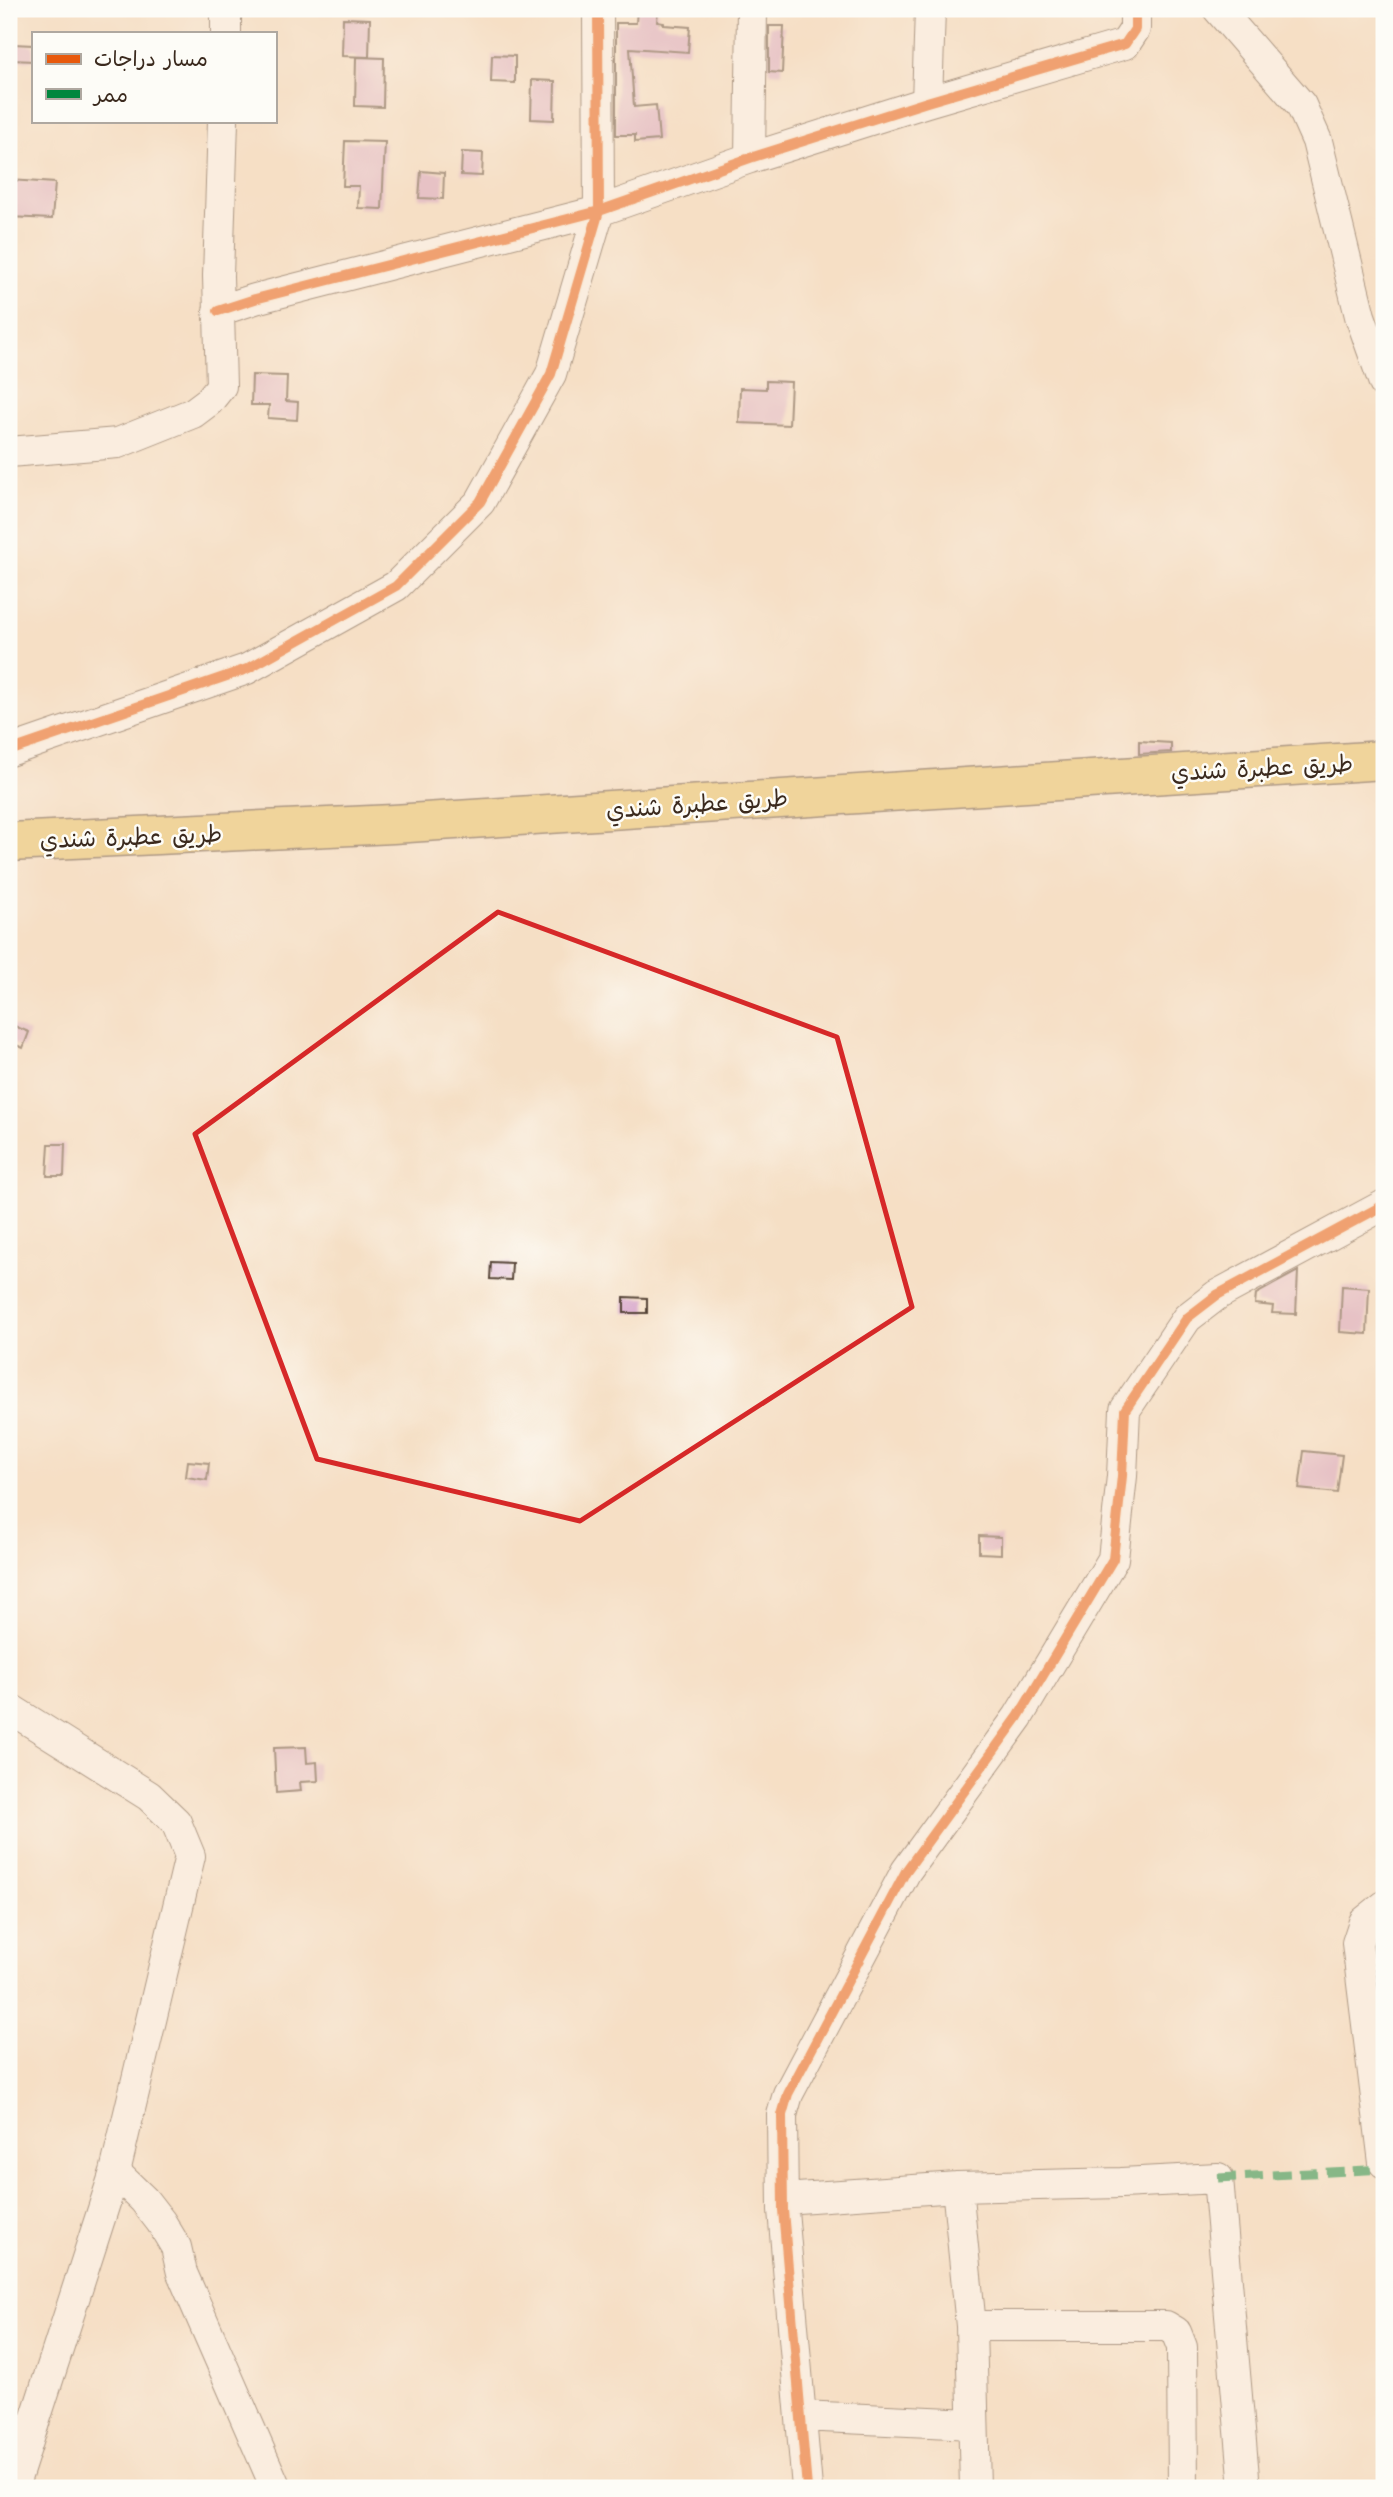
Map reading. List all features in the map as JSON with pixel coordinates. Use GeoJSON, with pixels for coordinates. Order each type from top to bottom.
{"type":"FeatureCollection","features":[{"type":"Feature","properties":{"kind":"highway","name":"طريق عطبرة شندي"},"geometry":{"type":"LineString","coordinates":[[9,842],[379,825],[1384,760]]}},
{"type":"Feature","properties":{"kind":"street"},"geometry":{"type":"LineString","coordinates":[[226,9],[226,32]]}},
{"type":"Feature","properties":{"kind":"street"},"geometry":{"type":"LineString","coordinates":[[9,751],[247,669],[396,586],[480,502],[551,374],[599,211],[598,9]]}},
{"type":"Feature","properties":{"kind":"street"},"geometry":{"type":"LineString","coordinates":[[750,158],[752,9]]}},
{"type":"Feature","properties":{"kind":"street"},"geometry":{"type":"LineString","coordinates":[[927,102],[930,9]]}},
{"type":"Feature","properties":{"kind":"street"},"geometry":{"type":"LineString","coordinates":[[218,311],[599,211],[750,158],[1125,44],[1135,29],[1135,9]]}},
{"type":"Feature","properties":{"kind":"street"},"geometry":{"type":"LineString","coordinates":[[1218,9],[1301,105],[1310,123],[1317,141],[1360,316],[1384,383]]}},
{"type":"Feature","properties":{"kind":"street"},"geometry":{"type":"LineString","coordinates":[[9,452],[118,443],[192,413],[209,401],[221,386],[218,311],[223,122]]}},
{"type":"Feature","properties":{"kind":"street"},"geometry":{"type":"LineString","coordinates":[[807,2488],[783,2199],[782,2115],[789,2094],[906,1871],[1018,1717],[1113,1559],[1122,1476],[1125,1410],[1187,1318],[1217,1295],[1384,1205]]}},
{"type":"Feature","properties":{"kind":"street"},"geometry":{"type":"LineString","coordinates":[[9,1708],[149,1796],[176,1822],[190,1856],[115,2172],[13,2488]]}},
{"type":"Feature","properties":{"kind":"street"},"geometry":{"type":"LineString","coordinates":[[1384,1906],[1364,1922],[1357,1942],[1384,2163]]}},
{"type":"Feature","properties":{"kind":"street"},"geometry":{"type":"LineString","coordinates":[[115,2172],[144,2200],[176,2247],[182,2273],[276,2488]]}},
{"type":"Feature","properties":{"kind":"street"},"geometry":{"type":"LineString","coordinates":[[783,2199],[957,2187],[1219,2178],[1245,2488]]}},
{"type":"Feature","properties":{"kind":"street"},"geometry":{"type":"LineString","coordinates":[[957,2187],[971,2326],[975,2488]]}},
{"type":"Feature","properties":{"kind":"street"},"geometry":{"type":"LineString","coordinates":[[971,2326],[1166,2326],[1176,2332],[1182,2347],[1183,2488]]}},
{"type":"Feature","properties":{"kind":"street"},"geometry":{"type":"LineString","coordinates":[[801,2416],[973,2424]]}},
{"type":"Feature","properties":{"kind":"highlighted area"},"geometry":{"type":"Polygon","coordinates":[[[498,912],[837,1037],[912,1307],[580,1521],[317,1459],[195,1134],[498,912]]]}},
{"type":"Feature","properties":{"kind":"building"},"geometry":{"type":"Polygon","coordinates":[[[637,9],[658,9],[657,22],[690,27],[688,52],[630,48],[634,107],[656,105],[659,140],[635,142],[635,135],[616,135],[616,23],[636,23],[637,9]]]}},
{"type":"Feature","properties":{"kind":"building"},"geometry":{"type":"Polygon","coordinates":[[[343,18],[370,19],[369,57],[342,56],[343,18]]]}},
{"type":"Feature","properties":{"kind":"building"},"geometry":{"type":"Polygon","coordinates":[[[769,26],[784,26],[782,73],[769,72],[769,26]]]}},
{"type":"Feature","properties":{"kind":"building"},"geometry":{"type":"Polygon","coordinates":[[[13,44],[32,45],[32,61],[12,60],[13,44]]]}},
{"type":"Feature","properties":{"kind":"building"},"geometry":{"type":"Polygon","coordinates":[[[492,55],[515,56],[515,83],[491,82],[492,55]]]}},
{"type":"Feature","properties":{"kind":"building"},"geometry":{"type":"Polygon","coordinates":[[[356,57],[384,58],[383,107],[355,106],[356,57]]]}},
{"type":"Feature","properties":{"kind":"building"},"geometry":{"type":"Polygon","coordinates":[[[532,80],[555,81],[554,120],[531,119],[532,80]]]}},
{"type":"Feature","properties":{"kind":"building"},"geometry":{"type":"Polygon","coordinates":[[[345,141],[385,142],[382,209],[358,208],[359,186],[343,186],[345,141]]]}},
{"type":"Feature","properties":{"kind":"building"},"geometry":{"type":"Polygon","coordinates":[[[462,152],[483,153],[482,176],[461,175],[462,152]]]}},
{"type":"Feature","properties":{"kind":"building"},"geometry":{"type":"Polygon","coordinates":[[[421,171],[444,173],[443,199],[419,198],[421,171]]]}},
{"type":"Feature","properties":{"kind":"building"},"geometry":{"type":"Polygon","coordinates":[[[9,180],[55,183],[52,219],[9,217],[9,180]]]}},
{"type":"Feature","properties":{"kind":"building"},"geometry":{"type":"Polygon","coordinates":[[[252,375],[287,376],[286,401],[298,402],[297,420],[268,418],[269,405],[251,405],[252,375]]]}},
{"type":"Feature","properties":{"kind":"building"},"geometry":{"type":"Polygon","coordinates":[[[766,381],[791,382],[789,425],[739,423],[740,388],[766,389],[766,381]]]}},
{"type":"Feature","properties":{"kind":"building"},"geometry":{"type":"Polygon","coordinates":[[[1139,741],[1171,743],[1171,752],[1139,754],[1139,741]]]}},
{"type":"Feature","properties":{"kind":"building"},"geometry":{"type":"Polygon","coordinates":[[[12,1025],[29,1032],[23,1048],[9,1042],[12,1025]]]}},
{"type":"Feature","properties":{"kind":"building"},"geometry":{"type":"Polygon","coordinates":[[[49,1144],[65,1144],[64,1176],[47,1176],[49,1144]]]}},
{"type":"Feature","properties":{"kind":"building"},"geometry":{"type":"Polygon","coordinates":[[[491,1262],[512,1263],[511,1280],[490,1279],[491,1262]]]}},
{"type":"Feature","properties":{"kind":"building"},"geometry":{"type":"Polygon","coordinates":[[[1298,1271],[1296,1314],[1272,1313],[1273,1306],[1255,1304],[1256,1294],[1298,1271]]]}},
{"type":"Feature","properties":{"kind":"building"},"geometry":{"type":"Polygon","coordinates":[[[1342,1286],[1369,1288],[1367,1334],[1340,1332],[1342,1286]]]}},
{"type":"Feature","properties":{"kind":"building"},"geometry":{"type":"Polygon","coordinates":[[[624,1297],[647,1298],[647,1313],[624,1313],[624,1297]]]}},
{"type":"Feature","properties":{"kind":"building"},"geometry":{"type":"Polygon","coordinates":[[[1304,1451],[1342,1455],[1337,1493],[1299,1489],[1304,1451]]]}},
{"type":"Feature","properties":{"kind":"building"},"geometry":{"type":"Polygon","coordinates":[[[188,1461],[209,1463],[207,1480],[186,1477],[188,1461]]]}},
{"type":"Feature","properties":{"kind":"building"},"geometry":{"type":"Polygon","coordinates":[[[979,1536],[1001,1537],[1001,1554],[979,1553],[979,1536]]]}},
{"type":"Feature","properties":{"kind":"building"},"geometry":{"type":"Polygon","coordinates":[[[306,1747],[307,1763],[317,1762],[318,1781],[300,1782],[301,1791],[276,1793],[274,1748],[306,1747]]]}},
{"type":"Feature","properties":{"kind":"marked path"},"geometry":{"type":"LineString","coordinates":[[1218,2178],[1384,2169]]}},
{"type":"Feature","properties":{"kind":"cycle path"},"geometry":{"type":"LineString","coordinates":[[9,751],[247,669],[396,586],[480,502],[551,374],[599,211],[598,9]]}},
{"type":"Feature","properties":{"kind":"cycle path"},"geometry":{"type":"LineString","coordinates":[[218,311],[255,299],[599,211],[750,158],[1125,44],[1135,29],[1135,9]]}},
{"type":"Feature","properties":{"kind":"cycle path"},"geometry":{"type":"LineString","coordinates":[[807,2488],[783,2210],[782,2115],[788,2094],[906,1871],[1018,1717],[1113,1559],[1122,1476],[1125,1410],[1187,1318],[1217,1295],[1384,1205]]}}]}
